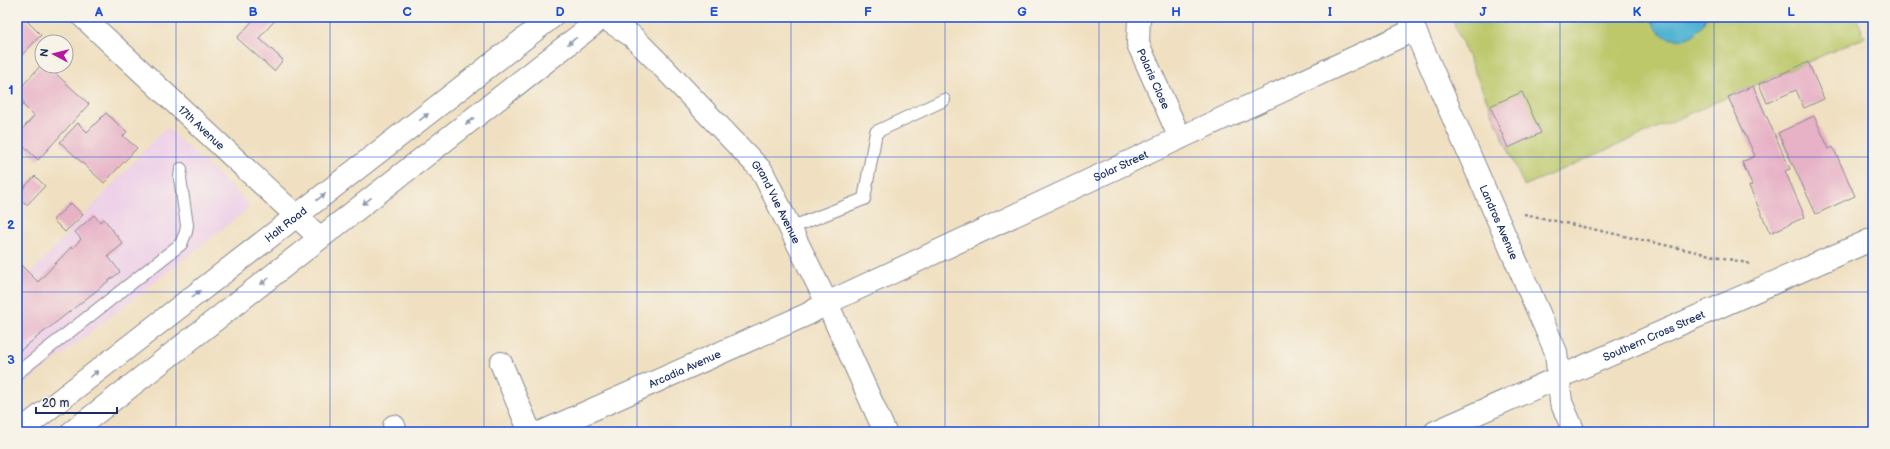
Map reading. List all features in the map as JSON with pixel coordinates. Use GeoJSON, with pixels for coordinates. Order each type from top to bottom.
{"type":"FeatureCollection","features":[{"type":"Feature","properties":{"kind":"street","name":"17th Avenue"},"geometry":{"type":"LineString","coordinates":[[83,17],[320,238]]}},
{"type":"Feature","properties":{"kind":"street","name":"Halt Road"},"geometry":{"type":"LineString","coordinates":[[19,432],[552,17]]}},
{"type":"Feature","properties":{"kind":"street","name":"Grand Vue Avenue"},"geometry":{"type":"LineString","coordinates":[[603,17],[632,36],[754,162],[767,180],[827,303],[885,432]]}},
{"type":"Feature","properties":{"kind":"street"},"geometry":{"type":"LineString","coordinates":[[72,432],[603,17]]}},
{"type":"Feature","properties":{"kind":"street","name":"Polaris Close"},"geometry":{"type":"LineString","coordinates":[[1139,17],[1138,44],[1180,138]]}},
{"type":"Feature","properties":{"kind":"street","name":"Solar Street"},"geometry":{"type":"LineString","coordinates":[[827,303],[1180,138],[1412,24]]}},
{"type":"Feature","properties":{"kind":"street","name":"Landros Avenue"},"geometry":{"type":"LineString","coordinates":[[1412,24],[1556,352],[1561,402],[1574,432]]}},
{"type":"Feature","properties":{"kind":"street","name":"Southern Cross Street"},"geometry":{"type":"LineString","coordinates":[[1435,432],[1873,239]]}},
{"type":"Feature","properties":{"kind":"street","name":"Arcadia Avenue"},"geometry":{"type":"LineString","coordinates":[[542,432],[808,314],[827,303]]}},
{"type":"Feature","properties":{"kind":"street"},"geometry":{"type":"LineString","coordinates":[[501,363],[530,432]]}},
{"type":"Feature","properties":{"kind":"lane"},"geometry":{"type":"LineString","coordinates":[[790,228],[864,199],[876,132],[944,100]]}},
{"type":"Feature","properties":{"kind":"lane"},"geometry":{"type":"LineString","coordinates":[[17,373],[181,244],[187,225],[180,178],[181,170]]}},
{"type":"Feature","properties":{"kind":"path"},"geometry":{"type":"LineString","coordinates":[[1520,214],[1756,266]]}},
{"type":"Feature","properties":{"kind":"shaded area"},"geometry":{"type":"Polygon","coordinates":[[[166,127],[248,203],[248,209],[17,390],[17,261],[30,274],[166,127]]]}},
{"type":"Feature","properties":{"kind":"green space"},"geometry":{"type":"Polygon","coordinates":[[[1451,17],[1856,17],[1865,37],[1524,186],[1451,17]]]}},
{"type":"Feature","properties":{"kind":"water"},"geometry":{"type":"Polygon","coordinates":[[[1651,17],[1706,17],[1702,27],[1695,34],[1678,40],[1662,34],[1655,27],[1651,17]]]}},
{"type":"Feature","properties":{"kind":"building"},"geometry":{"type":"Polygon","coordinates":[[[17,17],[23,17],[40,34],[34,34],[34,42],[17,60],[17,17]]]}},
{"type":"Feature","properties":{"kind":"building"},"geometry":{"type":"Polygon","coordinates":[[[256,17],[278,17],[259,38],[283,60],[274,71],[237,38],[256,17]]]}},
{"type":"Feature","properties":{"kind":"building"},"geometry":{"type":"Polygon","coordinates":[[[1808,62],[1824,99],[1804,108],[1796,90],[1767,103],[1759,84],[1808,62]]]}},
{"type":"Feature","properties":{"kind":"building"},"geometry":{"type":"Polygon","coordinates":[[[34,73],[56,74],[89,104],[38,160],[17,140],[17,135],[34,116],[23,105],[25,103],[17,96],[17,92],[34,73]]]}},
{"type":"Feature","properties":{"kind":"building"},"geometry":{"type":"Polygon","coordinates":[[[1753,86],[1790,169],[1785,171],[1805,217],[1770,233],[1749,186],[1752,185],[1742,162],[1755,156],[1728,97],[1753,86]]]}},
{"type":"Feature","properties":{"kind":"building"},"geometry":{"type":"Polygon","coordinates":[[[1522,92],[1541,133],[1508,148],[1490,106],[1522,92]]]}},
{"type":"Feature","properties":{"kind":"building"},"geometry":{"type":"Polygon","coordinates":[[[106,113],[127,132],[123,136],[137,148],[104,183],[60,142],[78,123],[87,132],[106,113]]]}},
{"type":"Feature","properties":{"kind":"building"},"geometry":{"type":"Polygon","coordinates":[[[1814,116],[1829,149],[1833,147],[1855,196],[1816,214],[1778,133],[1814,116]]]}},
{"type":"Feature","properties":{"kind":"building"},"geometry":{"type":"Polygon","coordinates":[[[35,176],[45,186],[27,205],[17,195],[35,176]]]}},
{"type":"Feature","properties":{"kind":"building"},"geometry":{"type":"Polygon","coordinates":[[[71,203],[83,215],[65,232],[53,220],[71,203]]]}},
{"type":"Feature","properties":{"kind":"building"},"geometry":{"type":"Polygon","coordinates":[[[94,215],[100,222],[104,219],[123,244],[108,256],[120,272],[17,353],[17,261],[38,282],[71,247],[72,249],[81,239],[75,232],[94,215]]]}}]}
